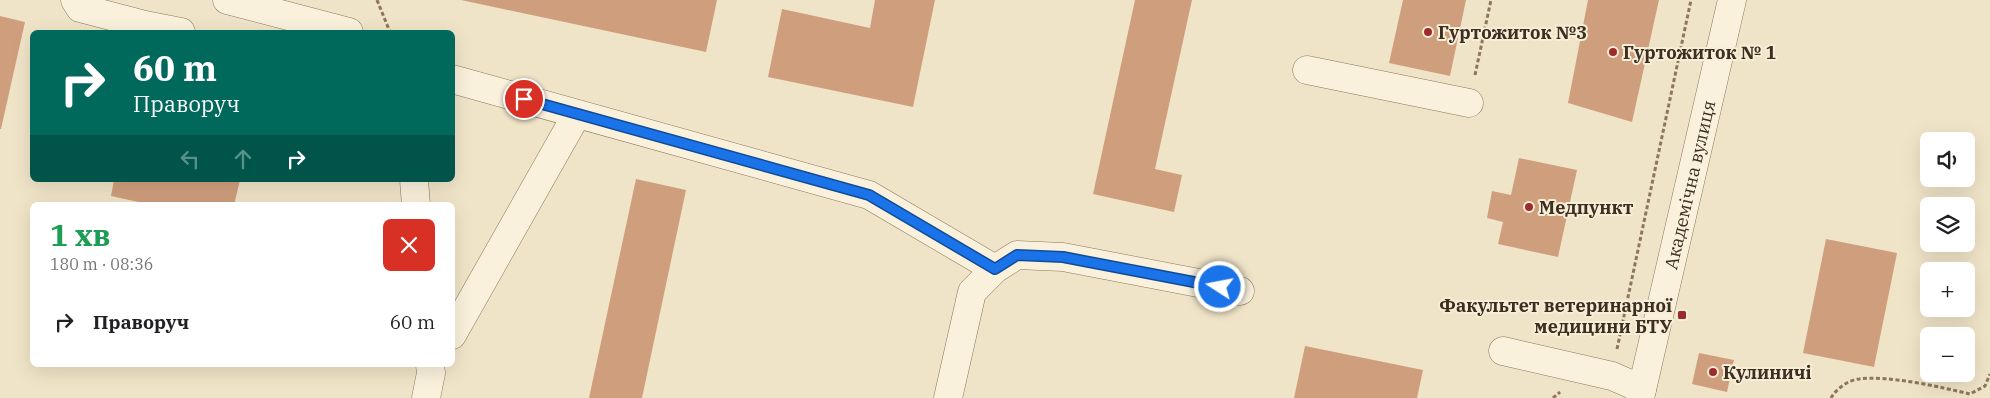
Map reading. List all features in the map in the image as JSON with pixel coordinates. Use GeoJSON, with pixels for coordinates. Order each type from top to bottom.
{"type":"FeatureCollection","features":[{"type":"Feature","properties":{"kind":"street"},"geometry":{"type":"LineString","coordinates":[[75,0],[80,8],[171,30]]}},
{"type":"Feature","properties":{"kind":"street"},"geometry":{"type":"LineString","coordinates":[[227,0],[341,30]]}},
{"type":"Feature","properties":{"kind":"street","name":"Академічна вулиця"},"geometry":{"type":"LineString","coordinates":[[1641,394],[1732,0]]}},
{"type":"Feature","properties":{"kind":"street"},"geometry":{"type":"LineString","coordinates":[[1308,70],[1469,103]]}},
{"type":"Feature","properties":{"kind":"street"},"geometry":{"type":"LineString","coordinates":[[455,80],[869,195],[995,269]]}},
{"type":"Feature","properties":{"kind":"street"},"geometry":{"type":"LineString","coordinates":[[455,330],[577,114]]}},
{"type":"Feature","properties":{"kind":"street"},"geometry":{"type":"LineString","coordinates":[[414,182],[416,202]]}},
{"type":"Feature","properties":{"kind":"street"},"geometry":{"type":"LineString","coordinates":[[948,398],[972,292],[995,269],[1017,255],[1063,257],[1240,291]]}},
{"type":"Feature","properties":{"kind":"street"},"geometry":{"type":"LineString","coordinates":[[1503,351],[1612,376],[1641,394]]}},
{"type":"Feature","properties":{"kind":"path"},"geometry":{"type":"LineString","coordinates":[[377,0],[389,30]]}},
{"type":"Feature","properties":{"kind":"path"},"geometry":{"type":"LineString","coordinates":[[1469,103],[1491,0]]}},
{"type":"Feature","properties":{"kind":"path"},"geometry":{"type":"LineString","coordinates":[[1612,376],[1691,0]]}},
{"type":"Feature","properties":{"kind":"path"},"geometry":{"type":"LineString","coordinates":[[1831,398],[1836,390],[1857,379],[1907,382],[1970,394],[1985,386],[1990,374]]}},
{"type":"Feature","properties":{"kind":"building"},"geometry":{"type":"Polygon","coordinates":[[[461,0],[717,0],[706,52],[461,0]]]}},
{"type":"Feature","properties":{"kind":"building"},"geometry":{"type":"Polygon","coordinates":[[[875,0],[935,0],[913,107],[768,77],[782,9],[870,28],[875,0]]]}},
{"type":"Feature","properties":{"kind":"building"},"geometry":{"type":"Polygon","coordinates":[[[1135,0],[1192,0],[1155,169],[1182,175],[1174,212],[1093,194],[1135,0]]]}},
{"type":"Feature","properties":{"kind":"building","name":"Гуртожиток №3"},"geometry":{"type":"Polygon","coordinates":[[[1403,0],[1466,0],[1450,76],[1389,63],[1403,0]]]}},
{"type":"Feature","properties":{"kind":"building","name":"Гуртожиток № 1"},"geometry":{"type":"Polygon","coordinates":[[[1588,0],[1659,0],[1632,122],[1568,103],[1588,0]]]}},
{"type":"Feature","properties":{"kind":"building"},"geometry":{"type":"Polygon","coordinates":[[[0,16],[25,22],[1,129],[0,129],[0,16]]]}},
{"type":"Feature","properties":{"kind":"building","name":"Медпункт"},"geometry":{"type":"Polygon","coordinates":[[[1519,158],[1577,170],[1558,257],[1498,244],[1503,222],[1487,218],[1492,191],[1511,195],[1519,158]]]}},
{"type":"Feature","properties":{"kind":"building"},"geometry":{"type":"Polygon","coordinates":[[[636,179],[686,190],[642,398],[589,398],[636,179]]]}},
{"type":"Feature","properties":{"kind":"building"},"geometry":{"type":"Polygon","coordinates":[[[114,182],[240,182],[235,202],[138,202],[111,196],[114,182]]]}},
{"type":"Feature","properties":{"kind":"building"},"geometry":{"type":"Polygon","coordinates":[[[1826,239],[1897,253],[1874,367],[1803,353],[1826,239]]]}},
{"type":"Feature","properties":{"kind":"building"},"geometry":{"type":"Polygon","coordinates":[[[1305,346],[1423,370],[1417,398],[1294,398],[1305,346]]]}},
{"type":"Feature","properties":{"kind":"building","name":"Кулиничі"},"geometry":{"type":"Polygon","coordinates":[[[1699,353],[1734,360],[1727,392],[1692,384],[1699,353]]]}},
{"type":"Feature","properties":{"kind":"place","name":"Гуртожиток №3"},"geometry":{"type":"Point","coordinates":[1428,32]}},
{"type":"Feature","properties":{"kind":"place","name":"Гуртожиток № 1"},"geometry":{"type":"Point","coordinates":[1613,52]}},
{"type":"Feature","properties":{"kind":"place","name":"Медпункт"},"geometry":{"type":"Point","coordinates":[1529,207]}},
{"type":"Feature","properties":{"kind":"place","name":"Факультет ветеринарної медицини БТУ"},"geometry":{"type":"Point","coordinates":[1682,315]}},
{"type":"Feature","properties":{"kind":"place","name":"Кулиничі"},"geometry":{"type":"Point","coordinates":[1713,372]}},
{"type":"Feature","properties":{"kind":"route"},"geometry":{"type":"LineString","coordinates":[[524,99],[869,195],[995,269],[1017,255],[1063,257],[1220,287]]}}]}
